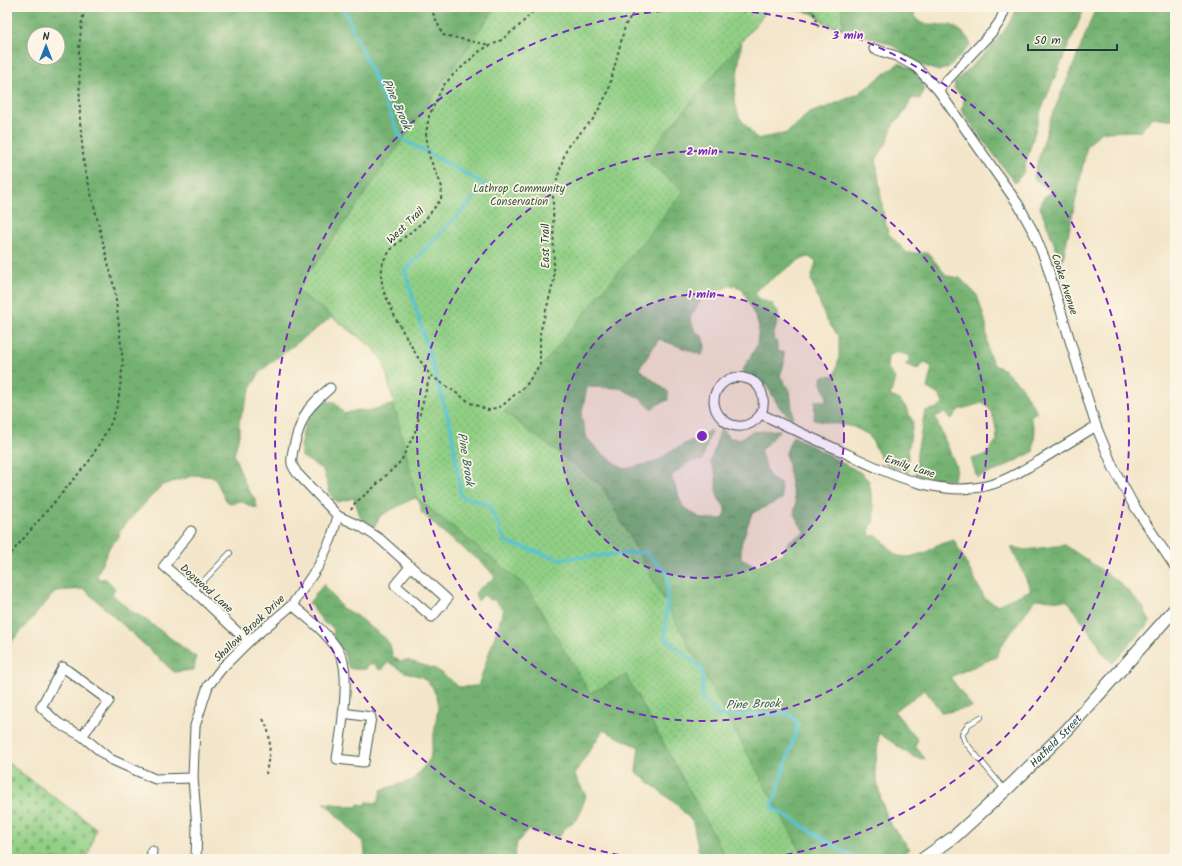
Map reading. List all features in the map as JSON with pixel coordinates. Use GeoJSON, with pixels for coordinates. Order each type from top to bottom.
{"type":"FeatureCollection","features":[{"type":"Feature","properties":{"kind":"street"},"geometry":{"type":"LineString","coordinates":[[938,90],[993,31],[1000,21],[1006,7]]}},
{"type":"Feature","properties":{"kind":"street","name":"Cooke Avenue"},"geometry":{"type":"LineString","coordinates":[[874,49],[896,56],[916,67],[938,90],[1018,204],[1034,233],[1046,262],[1096,426],[1113,467],[1133,504],[1175,567]]}},
{"type":"Feature","properties":{"kind":"street"},"geometry":{"type":"LineString","coordinates":[[740,377],[751,380],[760,388],[764,398],[761,414],[754,422],[744,426],[733,426],[728,424],[719,416],[715,407],[714,401],[717,390],[729,379],[740,377]]}},
{"type":"Feature","properties":{"kind":"street"},"geometry":{"type":"LineString","coordinates":[[330,388],[313,403],[301,422],[292,466],[338,516],[360,526],[380,539],[447,599],[432,617],[395,584],[410,567]]}},
{"type":"Feature","properties":{"kind":"street","name":"Emily Lane"},"geometry":{"type":"LineString","coordinates":[[761,414],[869,464],[906,479],[923,485],[943,489],[962,490],[994,484],[1012,477],[1096,426]]}},
{"type":"Feature","properties":{"kind":"street","name":"Shallow Brook Drive"},"geometry":{"type":"LineString","coordinates":[[196,859],[197,828],[193,778],[195,726],[208,686],[222,668],[248,642],[292,605],[319,565],[331,539],[338,516]]}},
{"type":"Feature","properties":{"kind":"street","name":"Dogwood Lane"},"geometry":{"type":"LineString","coordinates":[[191,531],[164,566],[194,591],[248,642]]}},
{"type":"Feature","properties":{"kind":"street"},"geometry":{"type":"LineString","coordinates":[[292,605],[326,635],[338,650],[342,658],[344,681],[343,713],[338,759],[364,762],[371,717],[343,713]]}},
{"type":"Feature","properties":{"kind":"street","name":"Hatfield Street"},"geometry":{"type":"LineString","coordinates":[[923,859],[954,837],[1067,730],[1175,609]]}},
{"type":"Feature","properties":{"kind":"street"},"geometry":{"type":"LineString","coordinates":[[82,736],[109,701],[62,667],[41,707],[58,723],[82,736],[110,759],[155,779],[193,778]]}},
{"type":"Feature","properties":{"kind":"lane"},"geometry":{"type":"LineString","coordinates":[[194,591],[230,553]]}},
{"type":"Feature","properties":{"kind":"lane"},"geometry":{"type":"LineString","coordinates":[[981,717],[969,724],[962,734],[965,742],[1005,790]]}},
{"type":"Feature","properties":{"kind":"path"},"geometry":{"type":"LineString","coordinates":[[7,558],[90,460],[111,423],[118,404],[123,363],[116,291],[84,165],[80,121],[79,48],[82,20],[86,7]]}},
{"type":"Feature","properties":{"kind":"path"},"geometry":{"type":"LineString","coordinates":[[432,7],[433,13],[443,35],[490,46]]}},
{"type":"Feature","properties":{"kind":"path","name":"West Trail"},"geometry":{"type":"LineString","coordinates":[[430,375],[416,356],[396,319],[383,290],[381,276],[383,261],[393,247],[425,220],[441,199],[442,187],[429,156],[426,133],[429,116],[443,86],[453,75],[482,50],[500,41],[519,26],[537,7]]}},
{"type":"Feature","properties":{"kind":"path","name":"East Trail"},"geometry":{"type":"LineString","coordinates":[[430,375],[471,403],[488,410],[502,406],[527,384],[540,364],[540,333],[554,280],[553,193],[568,146],[594,118],[608,92],[625,26],[636,7]]}},
{"type":"Feature","properties":{"kind":"path"},"geometry":{"type":"LineString","coordinates":[[812,7],[819,29]]}},
{"type":"Feature","properties":{"kind":"path"},"geometry":{"type":"LineString","coordinates":[[350,511],[355,503],[371,490],[400,461],[415,432],[430,375]]}},
{"type":"Feature","properties":{"kind":"path"},"geometry":{"type":"LineString","coordinates":[[263,719],[271,739],[266,774]]}},
{"type":"Feature","properties":{"kind":"green space"},"geometry":{"type":"Polygon","coordinates":[[[7,7],[768,7],[743,32],[734,98],[739,117],[757,139],[787,133],[809,113],[858,94],[899,63],[915,72],[920,78],[924,88],[920,99],[912,98],[901,117],[893,124],[887,142],[876,160],[883,213],[888,233],[907,253],[928,253],[947,276],[960,278],[977,295],[986,324],[988,352],[994,365],[1005,370],[1020,385],[1037,412],[1030,416],[1035,431],[1033,452],[998,470],[977,477],[971,459],[986,455],[997,440],[992,414],[990,410],[982,403],[958,410],[952,419],[944,413],[935,417],[956,466],[954,480],[916,474],[917,453],[925,411],[938,408],[943,404],[940,396],[927,388],[932,367],[925,363],[918,369],[905,365],[909,361],[909,356],[901,353],[896,353],[888,357],[887,368],[895,378],[890,396],[898,399],[905,406],[913,422],[908,452],[908,472],[883,462],[869,435],[854,427],[814,420],[815,401],[825,401],[827,398],[822,383],[822,377],[835,375],[839,358],[839,337],[826,319],[811,280],[816,262],[809,257],[799,260],[757,289],[755,294],[761,300],[773,304],[772,306],[778,311],[778,319],[773,337],[777,343],[777,351],[784,353],[784,363],[780,376],[790,391],[793,418],[779,407],[767,386],[761,380],[753,375],[742,372],[757,345],[759,325],[742,288],[730,285],[701,300],[690,318],[695,331],[702,336],[705,346],[702,355],[659,339],[639,369],[668,392],[668,400],[656,405],[652,410],[641,399],[620,388],[587,387],[581,417],[587,438],[600,452],[624,469],[656,462],[670,452],[711,430],[702,461],[693,461],[685,465],[671,476],[683,507],[702,519],[723,519],[726,514],[724,505],[718,497],[716,477],[710,463],[721,428],[729,438],[740,439],[752,432],[780,430],[760,451],[770,478],[780,484],[782,499],[752,513],[741,544],[741,558],[756,566],[783,553],[789,541],[805,533],[794,514],[796,503],[791,485],[786,453],[793,436],[861,473],[869,481],[874,511],[873,522],[869,530],[870,536],[878,536],[898,556],[910,557],[927,552],[937,545],[954,540],[985,599],[997,605],[1031,590],[1011,547],[1025,550],[1065,545],[1119,582],[1143,607],[1150,622],[1113,663],[1102,653],[1098,643],[1068,601],[1036,599],[1005,640],[996,657],[950,677],[972,707],[942,713],[925,690],[894,711],[918,740],[915,745],[925,759],[913,757],[879,733],[875,771],[881,800],[890,824],[910,849],[899,859],[706,859],[700,856],[693,822],[676,804],[636,772],[639,747],[603,730],[574,774],[586,796],[578,818],[564,829],[559,837],[527,830],[517,843],[514,859],[364,859],[364,843],[324,803],[357,807],[358,804],[366,805],[367,802],[378,803],[381,790],[413,780],[430,759],[438,709],[438,700],[432,686],[422,677],[405,672],[388,662],[382,670],[377,668],[375,664],[369,664],[366,669],[349,668],[343,652],[333,638],[334,630],[332,627],[324,623],[309,603],[324,584],[342,608],[355,615],[385,638],[390,645],[393,657],[401,662],[406,660],[436,669],[459,687],[478,686],[504,609],[493,599],[491,601],[484,595],[478,601],[475,593],[495,577],[483,563],[449,538],[421,512],[421,506],[417,498],[412,499],[380,516],[374,527],[361,519],[354,498],[337,502],[331,496],[323,470],[301,456],[301,442],[305,426],[311,412],[322,403],[335,402],[344,414],[358,410],[367,411],[395,404],[384,363],[374,348],[332,317],[261,371],[251,387],[239,422],[239,435],[234,455],[247,489],[256,500],[257,508],[241,501],[231,504],[226,500],[214,477],[196,475],[162,485],[120,530],[119,536],[109,548],[97,575],[98,579],[106,579],[115,588],[112,594],[132,612],[142,617],[196,657],[194,670],[174,672],[84,589],[56,591],[7,647],[7,7]]]}},
{"type":"Feature","properties":{"kind":"green space","name":"Lathrop Community Conservation"},"geometry":{"type":"Polygon","coordinates":[[[496,7],[770,7],[644,159],[684,191],[504,412],[602,486],[805,859],[727,859],[626,675],[590,693],[527,587],[417,498],[384,363],[374,348],[297,290],[496,7]]]}},
{"type":"Feature","properties":{"kind":"green space"},"geometry":{"type":"Polygon","coordinates":[[[778,7],[911,7],[917,20],[923,24],[951,25],[961,31],[970,41],[970,46],[949,67],[938,71],[921,65],[904,55],[901,50],[885,42],[826,24],[812,13],[778,7]]]}},
{"type":"Feature","properties":{"kind":"green space"},"geometry":{"type":"Polygon","coordinates":[[[811,7],[841,7],[843,28],[826,24],[811,7]]]}},
{"type":"Feature","properties":{"kind":"green space"},"geometry":{"type":"Polygon","coordinates":[[[1017,7],[1085,7],[1041,110],[1023,173],[1015,183],[961,110],[964,104],[963,97],[954,89],[955,82],[990,48],[1006,28],[1017,7]]]}},
{"type":"Feature","properties":{"kind":"green space"},"geometry":{"type":"Polygon","coordinates":[[[1096,7],[1175,7],[1175,120],[1152,117],[1141,131],[1101,132],[1087,146],[1062,264],[1040,207],[1044,197],[1053,192],[1033,178],[1050,120],[1096,7]]]}},
{"type":"Feature","properties":{"kind":"green space"},"geometry":{"type":"Polygon","coordinates":[[[7,762],[96,828],[87,859],[7,859],[7,762]]]}},
{"type":"Feature","properties":{"kind":"waterway","name":"Pine Brook"},"geometry":{"type":"LineString","coordinates":[[343,7],[401,138],[486,185],[405,271],[451,428],[461,496],[489,505],[506,542],[559,559],[645,552],[668,574],[665,638],[703,670],[702,698],[718,716],[790,713],[798,725],[772,807],[848,854],[862,859]]}}]}
